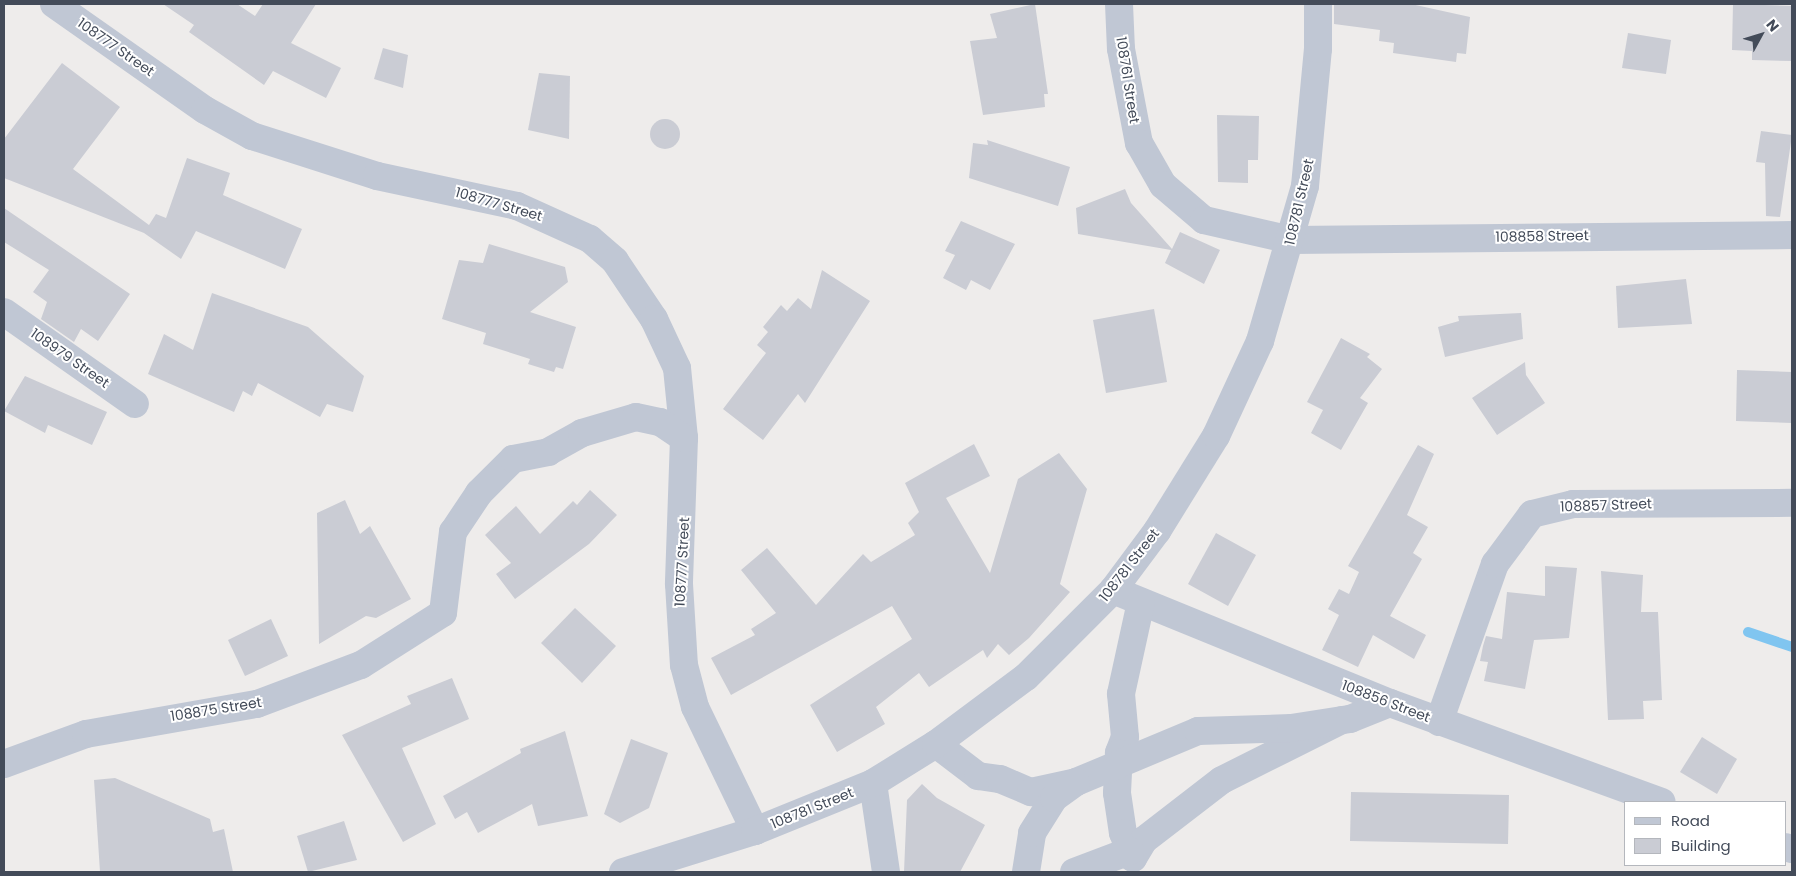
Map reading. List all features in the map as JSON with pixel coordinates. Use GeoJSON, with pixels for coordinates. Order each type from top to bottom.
{"type":"FeatureCollection","features":[{"type":"Feature","properties":{"kind":"street","name":"108777 Street"},"geometry":{"type":"LineString","coordinates":[[54,4],[205,110],[252,136],[378,176],[517,206],[590,239],[615,261],[668,345],[683,402],[684,438],[679,584],[684,665],[695,706],[755,831]]}},
{"type":"Feature","properties":{"kind":"street","name":"108761 Street"},"geometry":{"type":"LineString","coordinates":[[1119,4],[1131,114],[1139,143],[1163,185],[1204,220],[1291,240]]}},
{"type":"Feature","properties":{"kind":"street","name":"108781 Street"},"geometry":{"type":"LineString","coordinates":[[623,872],[755,831],[873,783],[936,744],[1026,677],[1113,590],[1157,531],[1216,436],[1260,341],[1291,240],[1312,147],[1318,4]]}},
{"type":"Feature","properties":{"kind":"street","name":"108858 Street"},"geometry":{"type":"LineString","coordinates":[[1291,240],[1792,235]]}},
{"type":"Feature","properties":{"kind":"street","name":"108979 Street"},"geometry":{"type":"LineString","coordinates":[[4,312],[135,404]]}},
{"type":"Feature","properties":{"kind":"street","name":"108875 Street"},"geometry":{"type":"LineString","coordinates":[[4,764],[86,734],[257,704],[298,691],[361,665],[443,613],[453,532],[501,468],[513,459],[548,452],[582,433],[636,417],[660,422],[684,438]]}},
{"type":"Feature","properties":{"kind":"street","name":"108857 Street"},"geometry":{"type":"LineString","coordinates":[[1439,722],[1495,564],[1532,514],[1573,504],[1792,503]]}},
{"type":"Feature","properties":{"kind":"street","name":"108856 Street"},"geometry":{"type":"LineString","coordinates":[[1113,590],[1439,722],[1659,801]]}},
{"type":"Feature","properties":{"kind":"street"},"geometry":{"type":"LineString","coordinates":[[1133,860],[1117,793],[1125,737],[1121,694],[1141,602]]}},
{"type":"Feature","properties":{"kind":"street"},"geometry":{"type":"LineString","coordinates":[[1074,872],[1133,860],[1144,840],[1222,780],[1342,720],[1390,703]]}},
{"type":"Feature","properties":{"kind":"street"},"geometry":{"type":"LineString","coordinates":[[936,744],[978,776],[1000,779],[1030,792],[1076,782],[1198,731],[1282,729],[1342,720]]}},
{"type":"Feature","properties":{"kind":"street"},"geometry":{"type":"LineString","coordinates":[[1026,872],[1032,833],[1054,798],[1076,782]]}},
{"type":"Feature","properties":{"kind":"street"},"geometry":{"type":"LineString","coordinates":[[873,783],[886,872]]}},
{"type":"Feature","properties":{"kind":"building"},"geometry":{"type":"Polygon","coordinates":[[[163,4],[237,4],[255,16],[263,4],[316,4],[291,43],[341,68],[326,98],[273,71],[264,85],[189,32],[194,25],[163,4]]]}},
{"type":"Feature","properties":{"kind":"building"},"geometry":{"type":"Polygon","coordinates":[[[1035,4],[1048,94],[1044,94],[1045,107],[983,115],[970,41],[997,38],[990,14],[1035,4]]]}},
{"type":"Feature","properties":{"kind":"building"},"geometry":{"type":"Polygon","coordinates":[[[1334,4],[1411,4],[1470,17],[1466,54],[1457,53],[1456,62],[1393,53],[1394,43],[1379,41],[1380,30],[1334,24],[1334,4]]]}},
{"type":"Feature","properties":{"kind":"building"},"geometry":{"type":"Polygon","coordinates":[[[1733,4],[1792,6],[1792,61],[1752,60],[1752,51],[1732,50],[1733,4]]]}},
{"type":"Feature","properties":{"kind":"building"},"geometry":{"type":"Polygon","coordinates":[[[1628,33],[1671,40],[1666,74],[1622,68],[1628,33]]]}},
{"type":"Feature","properties":{"kind":"building"},"geometry":{"type":"Polygon","coordinates":[[[383,48],[408,55],[403,88],[374,79],[383,48]]]}},
{"type":"Feature","properties":{"kind":"building"},"geometry":{"type":"Polygon","coordinates":[[[62,63],[120,107],[73,169],[149,225],[156,214],[166,218],[187,158],[230,173],[223,195],[302,229],[285,269],[196,231],[181,259],[144,233],[4,178],[4,139],[62,63]]]}},
{"type":"Feature","properties":{"kind":"building"},"geometry":{"type":"Polygon","coordinates":[[[539,73],[570,76],[569,139],[528,130],[539,73]]]}},
{"type":"Feature","properties":{"kind":"building"},"geometry":{"type":"Polygon","coordinates":[[[1217,115],[1259,116],[1258,160],[1248,160],[1248,183],[1218,182],[1217,115]]]}},
{"type":"Feature","properties":{"kind":"building"},"geometry":{"type":"Polygon","coordinates":[[[665,119],[676,123],[680,134],[676,145],[665,149],[654,145],[650,134],[654,123],[665,119]]]}},
{"type":"Feature","properties":{"kind":"building"},"geometry":{"type":"Polygon","coordinates":[[[1761,131],[1792,135],[1780,217],[1766,216],[1765,163],[1756,162],[1761,131]]]}},
{"type":"Feature","properties":{"kind":"building"},"geometry":{"type":"Polygon","coordinates":[[[987,140],[1070,167],[1058,206],[969,178],[973,143],[988,145],[987,140]]]}},
{"type":"Feature","properties":{"kind":"building"},"geometry":{"type":"Polygon","coordinates":[[[1125,189],[1131,203],[1172,249],[1180,232],[1220,250],[1204,284],[1165,263],[1171,250],[1078,234],[1076,208],[1125,189]]]}},
{"type":"Feature","properties":{"kind":"building"},"geometry":{"type":"Polygon","coordinates":[[[4,208],[130,294],[98,341],[81,329],[74,342],[41,319],[47,302],[33,292],[49,270],[4,242],[4,208]]]}},
{"type":"Feature","properties":{"kind":"building"},"geometry":{"type":"Polygon","coordinates":[[[961,221],[1015,244],[990,290],[971,280],[966,290],[943,278],[955,255],[945,251],[961,221]]]}},
{"type":"Feature","properties":{"kind":"building"},"geometry":{"type":"Polygon","coordinates":[[[489,244],[565,267],[568,282],[530,312],[576,327],[563,369],[556,367],[554,372],[528,364],[530,359],[483,344],[486,333],[442,319],[459,260],[483,263],[489,244]]]}},
{"type":"Feature","properties":{"kind":"building"},"geometry":{"type":"Polygon","coordinates":[[[822,270],[870,301],[805,403],[798,394],[763,440],[723,409],[766,353],[757,345],[768,332],[763,327],[781,305],[787,311],[798,298],[811,309],[822,270]]]}},
{"type":"Feature","properties":{"kind":"building"},"geometry":{"type":"Polygon","coordinates":[[[1686,279],[1692,324],[1618,328],[1616,286],[1686,279]]]}},
{"type":"Feature","properties":{"kind":"building"},"geometry":{"type":"Polygon","coordinates":[[[212,293],[308,327],[364,376],[353,412],[327,404],[320,417],[258,383],[252,396],[243,391],[234,412],[148,374],[164,334],[193,350],[212,293]]]}},
{"type":"Feature","properties":{"kind":"building"},"geometry":{"type":"Polygon","coordinates":[[[1154,309],[1167,382],[1106,393],[1093,320],[1154,309]]]}},
{"type":"Feature","properties":{"kind":"building"},"geometry":{"type":"Polygon","coordinates":[[[1521,313],[1523,339],[1445,357],[1438,327],[1459,321],[1458,316],[1521,313]]]}},
{"type":"Feature","properties":{"kind":"building"},"geometry":{"type":"Polygon","coordinates":[[[1341,338],[1370,354],[1367,357],[1382,369],[1360,398],[1368,403],[1341,450],[1311,433],[1323,410],[1307,402],[1341,338]]]}},
{"type":"Feature","properties":{"kind":"building"},"geometry":{"type":"Polygon","coordinates":[[[1525,362],[1526,375],[1545,403],[1497,435],[1472,398],[1525,362]]]}},
{"type":"Feature","properties":{"kind":"building"},"geometry":{"type":"Polygon","coordinates":[[[1737,370],[1792,372],[1792,423],[1736,421],[1737,370]]]}},
{"type":"Feature","properties":{"kind":"building"},"geometry":{"type":"Polygon","coordinates":[[[25,376],[107,412],[92,445],[48,425],[45,433],[4,411],[25,376]]]}},
{"type":"Feature","properties":{"kind":"building"},"geometry":{"type":"Polygon","coordinates":[[[974,444],[990,476],[946,498],[990,573],[1018,479],[1059,453],[1087,489],[1060,584],[1070,592],[1029,638],[1009,655],[998,644],[987,658],[983,650],[929,687],[919,673],[876,707],[885,724],[837,752],[810,705],[912,639],[892,606],[731,695],[711,658],[755,635],[751,629],[776,613],[741,570],[767,548],[816,605],[863,554],[871,562],[915,535],[908,523],[919,512],[905,483],[974,444]]]}},
{"type":"Feature","properties":{"kind":"building"},"geometry":{"type":"Polygon","coordinates":[[[1418,445],[1434,454],[1407,515],[1428,527],[1413,553],[1422,559],[1390,616],[1426,635],[1414,659],[1373,635],[1358,667],[1322,650],[1339,615],[1328,609],[1339,589],[1349,594],[1359,572],[1348,566],[1418,445]]]}},
{"type":"Feature","properties":{"kind":"building"},"geometry":{"type":"Polygon","coordinates":[[[590,490],[617,515],[589,544],[515,599],[496,574],[511,563],[485,535],[516,506],[540,534],[573,501],[577,505],[590,490]]]}},
{"type":"Feature","properties":{"kind":"building"},"geometry":{"type":"Polygon","coordinates":[[[345,500],[360,534],[370,526],[411,599],[376,618],[366,616],[319,644],[317,513],[345,500]]]}},
{"type":"Feature","properties":{"kind":"building"},"geometry":{"type":"Polygon","coordinates":[[[1216,533],[1256,555],[1228,606],[1188,584],[1216,533]]]}},
{"type":"Feature","properties":{"kind":"building"},"geometry":{"type":"Polygon","coordinates":[[[1545,566],[1577,568],[1569,638],[1534,640],[1525,689],[1484,681],[1488,662],[1480,661],[1483,646],[1486,636],[1502,639],[1507,592],[1545,596],[1545,566]]]}},
{"type":"Feature","properties":{"kind":"building"},"geometry":{"type":"Polygon","coordinates":[[[1601,571],[1643,575],[1641,612],[1658,612],[1662,700],[1643,701],[1644,719],[1608,720],[1601,571]]]}},
{"type":"Feature","properties":{"kind":"building"},"geometry":{"type":"Polygon","coordinates":[[[575,608],[616,646],[582,683],[541,643],[575,608]]]}},
{"type":"Feature","properties":{"kind":"building"},"geometry":{"type":"Polygon","coordinates":[[[271,619],[288,656],[245,676],[228,640],[271,619]]]}},
{"type":"Feature","properties":{"kind":"building"},"geometry":{"type":"Polygon","coordinates":[[[452,678],[469,719],[402,748],[436,824],[403,842],[342,735],[411,704],[407,696],[452,678]]]}},
{"type":"Feature","properties":{"kind":"building"},"geometry":{"type":"Polygon","coordinates":[[[565,731],[588,816],[538,826],[532,804],[478,833],[467,812],[455,819],[443,796],[521,753],[520,749],[565,731]]]}},
{"type":"Feature","properties":{"kind":"building"},"geometry":{"type":"Polygon","coordinates":[[[1702,737],[1737,759],[1717,794],[1680,772],[1702,737]]]}},
{"type":"Feature","properties":{"kind":"building"},"geometry":{"type":"Polygon","coordinates":[[[631,739],[668,753],[649,808],[620,823],[604,814],[631,739]]]}},
{"type":"Feature","properties":{"kind":"building"},"geometry":{"type":"Polygon","coordinates":[[[115,778],[210,819],[213,832],[224,829],[233,872],[100,872],[94,780],[115,778]]]}},
{"type":"Feature","properties":{"kind":"building"},"geometry":{"type":"Polygon","coordinates":[[[922,784],[937,798],[985,825],[960,872],[904,872],[907,800],[922,784]]]}},
{"type":"Feature","properties":{"kind":"building"},"geometry":{"type":"Polygon","coordinates":[[[1351,792],[1509,795],[1508,844],[1350,841],[1351,792]]]}},
{"type":"Feature","properties":{"kind":"building"},"geometry":{"type":"Polygon","coordinates":[[[344,821],[357,860],[308,872],[297,836],[344,821]]]}},
{"type":"Feature","properties":{"kind":"waterway"},"geometry":{"type":"LineString","coordinates":[[1748,632],[1792,647]]}}]}
